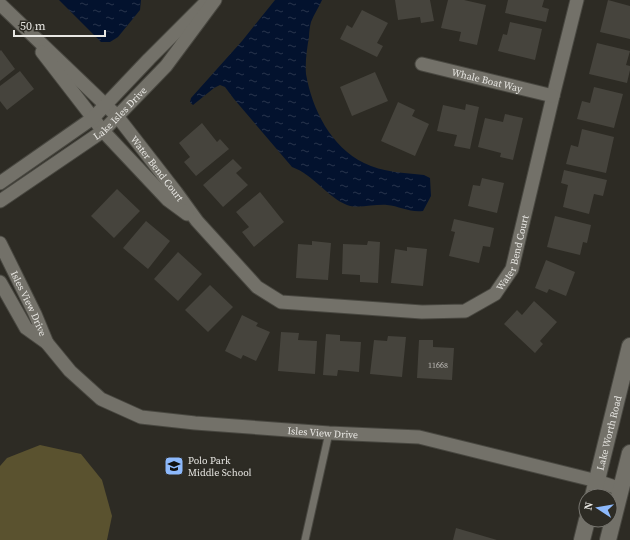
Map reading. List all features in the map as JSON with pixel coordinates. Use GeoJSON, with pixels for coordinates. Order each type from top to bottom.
{"type":"FeatureCollection","features":[{"type":"Feature","properties":{"kind":"street","name":"Lake Isles Drive"},"geometry":{"type":"LineString","coordinates":[[0,182],[93,118],[149,59],[209,0]]}},
{"type":"Feature","properties":{"kind":"street","name":"Lake Isles Drive"},"geometry":{"type":"LineString","coordinates":[[0,201],[103,131],[166,66],[215,0]]}},
{"type":"Feature","properties":{"kind":"street","name":"Water Bend Court"},"geometry":{"type":"LineString","coordinates":[[14,16],[117,116],[197,221],[257,287],[281,302],[422,312],[465,311],[495,294],[512,268],[577,0]]}},
{"type":"Feature","properties":{"kind":"street"},"geometry":{"type":"LineString","coordinates":[[0,4],[14,16]]}},
{"type":"Feature","properties":{"kind":"street","name":"Water Bend Court"},"geometry":{"type":"LineString","coordinates":[[14,16],[103,131],[168,200],[197,221]]}},
{"type":"Feature","properties":{"kind":"street","name":"Whale Boat Way"},"geometry":{"type":"LineString","coordinates":[[422,64],[553,96]]}},
{"type":"Feature","properties":{"kind":"street","name":"Isles View Drive"},"geometry":{"type":"LineString","coordinates":[[0,243],[35,314],[47,343]]}},
{"type":"Feature","properties":{"kind":"street","name":"Isles View Drive"},"geometry":{"type":"LineString","coordinates":[[0,282],[26,328],[47,343],[70,371],[101,400],[141,417],[195,423],[329,433],[419,437],[592,488]]}},
{"type":"Feature","properties":{"kind":"street","name":"Lake Worth Road"},"geometry":{"type":"LineString","coordinates":[[595,488],[630,346]]}},
{"type":"Feature","properties":{"kind":"street"},"geometry":{"type":"LineString","coordinates":[[608,540],[630,453]]}},
{"type":"Feature","properties":{"kind":"street"},"geometry":{"type":"LineString","coordinates":[[582,540],[585,528]]}},
{"type":"Feature","properties":{"kind":"lane"},"geometry":{"type":"LineString","coordinates":[[306,540],[329,433]]}},
{"type":"Feature","properties":{"kind":"shaded area"},"geometry":{"type":"Polygon","coordinates":[[[40,445],[81,454],[102,480],[112,516],[107,540],[0,540],[0,466],[7,458],[40,445]]]}},
{"type":"Feature","properties":{"kind":"water"},"geometry":{"type":"Polygon","coordinates":[[[59,0],[141,0],[140,10],[118,37],[110,42],[101,42],[59,0]]]}},
{"type":"Feature","properties":{"kind":"water"},"geometry":{"type":"Polygon","coordinates":[[[275,0],[322,0],[311,22],[306,65],[306,74],[309,87],[318,113],[325,126],[342,147],[352,156],[364,163],[386,170],[424,175],[430,178],[431,196],[423,211],[414,211],[387,205],[351,206],[333,197],[307,175],[292,167],[225,87],[220,85],[214,88],[193,105],[190,102],[191,98],[242,41],[275,0]]]}},
{"type":"Feature","properties":{"kind":"building"},"geometry":{"type":"Polygon","coordinates":[[[395,0],[430,0],[434,21],[421,23],[420,17],[398,20],[395,0]]]}},
{"type":"Feature","properties":{"kind":"building"},"geometry":{"type":"Polygon","coordinates":[[[448,0],[464,0],[486,5],[477,45],[459,41],[461,32],[441,28],[448,0]]]}},
{"type":"Feature","properties":{"kind":"building"},"geometry":{"type":"Polygon","coordinates":[[[508,0],[544,0],[542,7],[549,9],[546,22],[505,13],[508,0]]]}},
{"type":"Feature","properties":{"kind":"building"},"geometry":{"type":"Polygon","coordinates":[[[608,0],[630,6],[630,39],[600,32],[608,0]]]}},
{"type":"Feature","properties":{"kind":"building"},"geometry":{"type":"Polygon","coordinates":[[[362,10],[388,23],[377,43],[383,46],[377,57],[340,39],[347,25],[352,28],[362,10]]]}},
{"type":"Feature","properties":{"kind":"building"},"geometry":{"type":"Polygon","coordinates":[[[510,22],[542,29],[535,60],[498,51],[503,34],[507,35],[510,22]]]}},
{"type":"Feature","properties":{"kind":"building"},"geometry":{"type":"Polygon","coordinates":[[[597,43],[630,51],[626,65],[630,66],[627,83],[589,74],[597,43]]]}},
{"type":"Feature","properties":{"kind":"building"},"geometry":{"type":"Polygon","coordinates":[[[1,50],[15,69],[0,81],[0,51],[1,50]]]}},
{"type":"Feature","properties":{"kind":"building"},"geometry":{"type":"Polygon","coordinates":[[[20,71],[34,89],[7,110],[0,101],[0,86],[20,71]]]}},
{"type":"Feature","properties":{"kind":"building"},"geometry":{"type":"Polygon","coordinates":[[[375,72],[388,101],[352,116],[340,87],[375,72]]]}},
{"type":"Feature","properties":{"kind":"building"},"geometry":{"type":"Polygon","coordinates":[[[594,87],[623,94],[614,128],[577,119],[582,101],[590,103],[594,87]]]}},
{"type":"Feature","properties":{"kind":"building"},"geometry":{"type":"Polygon","coordinates":[[[398,102],[415,110],[412,116],[429,124],[415,156],[381,141],[398,102]]]}},
{"type":"Feature","properties":{"kind":"building"},"geometry":{"type":"Polygon","coordinates":[[[466,104],[479,107],[470,149],[454,146],[457,135],[437,131],[443,105],[465,110],[466,104]]]}},
{"type":"Feature","properties":{"kind":"building"},"geometry":{"type":"Polygon","coordinates":[[[505,114],[523,118],[513,160],[500,157],[501,153],[478,147],[485,118],[503,122],[505,114]]]}},
{"type":"Feature","properties":{"kind":"building"},"geometry":{"type":"Polygon","coordinates":[[[202,123],[217,142],[220,139],[229,149],[196,176],[184,162],[190,157],[179,143],[202,123]]]}},
{"type":"Feature","properties":{"kind":"building"},"geometry":{"type":"Polygon","coordinates":[[[582,129],[614,137],[606,173],[566,164],[571,145],[578,147],[582,129]]]}},
{"type":"Feature","properties":{"kind":"building"},"geometry":{"type":"Polygon","coordinates":[[[233,159],[242,168],[236,173],[248,185],[223,207],[203,185],[233,159]]]}},
{"type":"Feature","properties":{"kind":"building"},"geometry":{"type":"Polygon","coordinates":[[[564,170],[607,180],[603,196],[594,194],[589,214],[563,207],[568,185],[561,183],[564,170]]]}},
{"type":"Feature","properties":{"kind":"building"},"geometry":{"type":"Polygon","coordinates":[[[482,178],[504,183],[497,213],[468,206],[473,185],[480,186],[482,178]]]}},
{"type":"Feature","properties":{"kind":"building"},"geometry":{"type":"Polygon","coordinates":[[[117,189],[140,211],[114,238],[91,216],[117,189]]]}},
{"type":"Feature","properties":{"kind":"building"},"geometry":{"type":"Polygon","coordinates":[[[260,192],[284,222],[254,247],[242,232],[249,227],[236,212],[260,192]]]}},
{"type":"Feature","properties":{"kind":"building"},"geometry":{"type":"Polygon","coordinates":[[[555,216],[591,225],[587,243],[583,242],[580,255],[547,247],[555,216]]]}},
{"type":"Feature","properties":{"kind":"building"},"geometry":{"type":"Polygon","coordinates":[[[454,219],[494,228],[490,247],[483,246],[479,263],[449,256],[455,232],[451,231],[454,219]]]}},
{"type":"Feature","properties":{"kind":"building"},"geometry":{"type":"Polygon","coordinates":[[[146,221],[170,241],[148,269],[123,248],[146,221]]]}},
{"type":"Feature","properties":{"kind":"building"},"geometry":{"type":"Polygon","coordinates":[[[312,241],[331,243],[328,280],[296,278],[298,244],[312,245],[312,241]]]}},
{"type":"Feature","properties":{"kind":"building"},"geometry":{"type":"Polygon","coordinates":[[[368,241],[380,242],[378,283],[360,282],[360,275],[342,274],[343,244],[367,245],[368,241]]]}},
{"type":"Feature","properties":{"kind":"building"},"geometry":{"type":"Polygon","coordinates":[[[407,247],[427,249],[423,286],[391,283],[395,249],[407,251],[407,247]]]}},
{"type":"Feature","properties":{"kind":"building"},"geometry":{"type":"Polygon","coordinates":[[[178,252],[202,274],[178,301],[154,279],[178,252]]]}},
{"type":"Feature","properties":{"kind":"building"},"geometry":{"type":"Polygon","coordinates":[[[546,260],[575,272],[566,296],[549,289],[547,293],[535,288],[546,260]]]}},
{"type":"Feature","properties":{"kind":"building"},"geometry":{"type":"Polygon","coordinates":[[[210,285],[233,307],[208,332],[185,310],[210,285]]]}},
{"type":"Feature","properties":{"kind":"building"},"geometry":{"type":"Polygon","coordinates":[[[534,301],[557,322],[540,341],[543,344],[535,353],[504,324],[517,310],[522,315],[534,301]]]}},
{"type":"Feature","properties":{"kind":"building"},"geometry":{"type":"Polygon","coordinates":[[[242,315],[258,323],[256,326],[270,332],[256,361],[243,355],[241,359],[225,351],[242,315]]]}},
{"type":"Feature","properties":{"kind":"building"},"geometry":{"type":"Polygon","coordinates":[[[281,332],[299,333],[298,340],[317,341],[315,374],[278,371],[281,332]]]}},
{"type":"Feature","properties":{"kind":"building"},"geometry":{"type":"Polygon","coordinates":[[[326,334],[340,335],[340,341],[361,342],[359,372],[338,370],[337,376],[323,375],[326,334]]]}},
{"type":"Feature","properties":{"kind":"building"},"geometry":{"type":"Polygon","coordinates":[[[388,336],[406,337],[402,377],[370,374],[374,340],[387,341],[388,336]]]}},
{"type":"Feature","properties":{"kind":"building"},"geometry":{"type":"Polygon","coordinates":[[[419,340],[433,340],[433,347],[454,348],[452,380],[417,378],[419,340]]]}},
{"type":"Feature","properties":{"kind":"building"},"geometry":{"type":"Polygon","coordinates":[[[456,528],[497,540],[453,540],[456,528]]]}},
{"type":"Feature","properties":{"kind":"place","name":"Polo Park Middle School"},"geometry":{"type":"Point","coordinates":[174,466]}}]}
